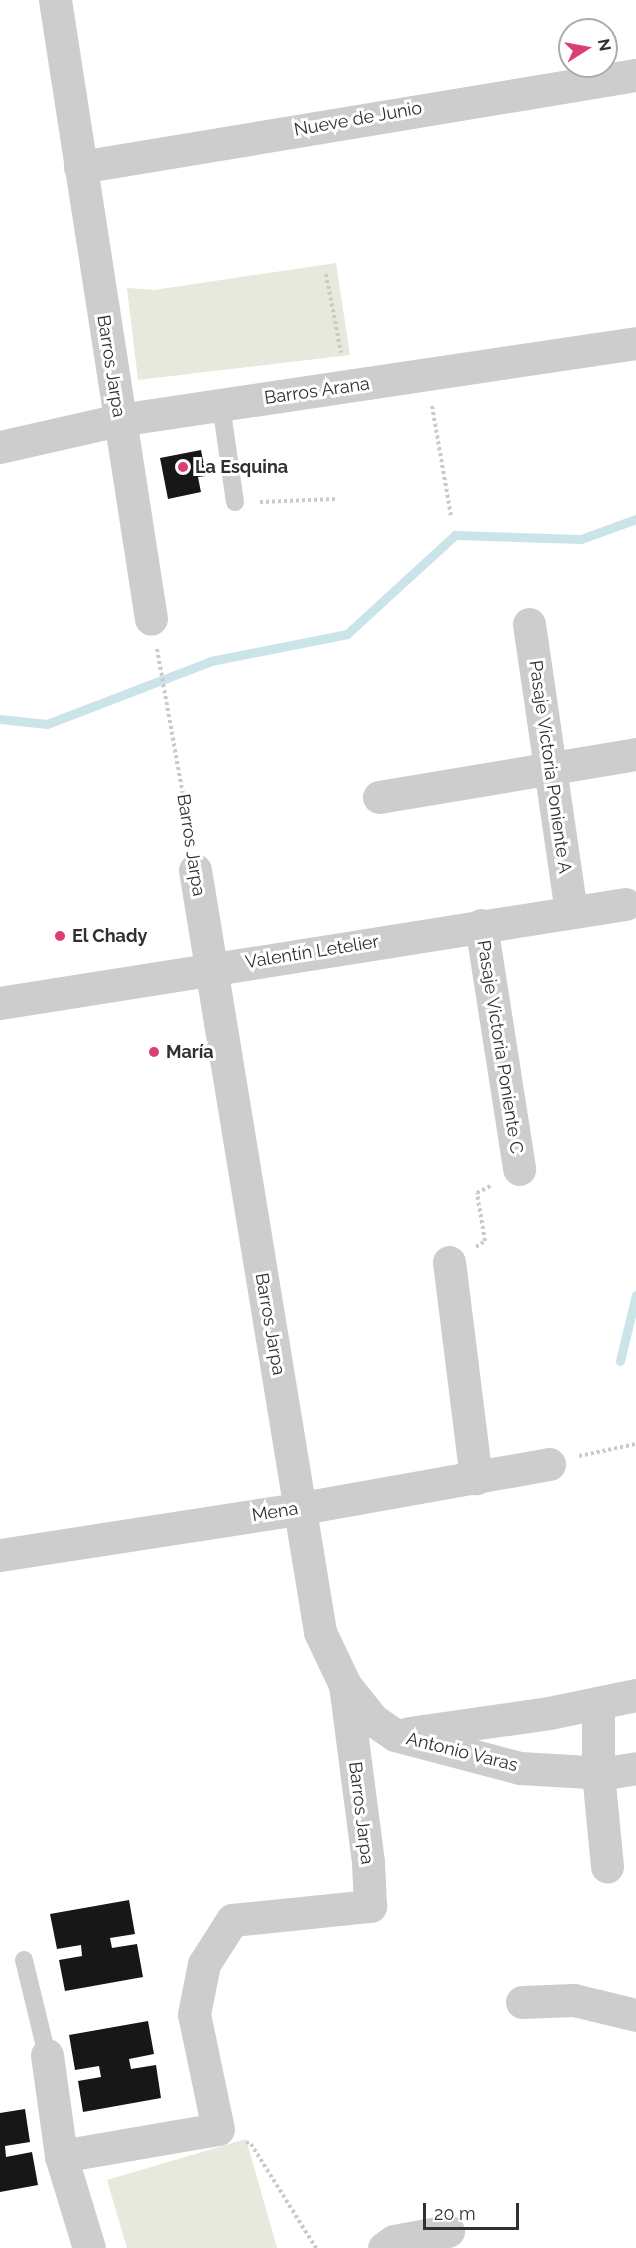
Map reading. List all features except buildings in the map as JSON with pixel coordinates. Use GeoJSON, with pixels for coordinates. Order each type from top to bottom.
{"type":"FeatureCollection","features":[{"type":"Feature","properties":{"kind":"street","name":"Barros Jarpa"},"geometry":{"type":"LineString","coordinates":[[55,0],[152,619]]}},
{"type":"Feature","properties":{"kind":"street","name":"Nueve de Junio"},"geometry":{"type":"LineString","coordinates":[[80,167],[636,75]]}},
{"type":"Feature","properties":{"kind":"street","name":"Barros Arana"},"geometry":{"type":"LineString","coordinates":[[0,447],[119,420],[636,343]]}},
{"type":"Feature","properties":{"kind":"street","name":"Pasaje Victoria Poniente A"},"geometry":{"type":"LineString","coordinates":[[529,624],[548,768],[571,911]]}},
{"type":"Feature","properties":{"kind":"street"},"geometry":{"type":"LineString","coordinates":[[379,797],[636,754]]}},
{"type":"Feature","properties":{"kind":"street","name":"Barros Jarpa"},"geometry":{"type":"LineString","coordinates":[[195,870],[302,1508],[320,1632],[345,1685],[374,1720],[395,1735]]}},
{"type":"Feature","properties":{"kind":"street","name":"Valentín Letelier"},"geometry":{"type":"LineString","coordinates":[[0,1003],[625,904]]}},
{"type":"Feature","properties":{"kind":"street","name":"Pasaje Victoria Poniente C"},"geometry":{"type":"LineString","coordinates":[[481,925],[519,1169]]}},
{"type":"Feature","properties":{"kind":"street"},"geometry":{"type":"LineString","coordinates":[[449,1262],[476,1478]]}},
{"type":"Feature","properties":{"kind":"street","name":"Mena"},"geometry":{"type":"LineString","coordinates":[[0,1554],[302,1508],[549,1464]]}},
{"type":"Feature","properties":{"kind":"street","name":"Barros Jarpa"},"geometry":{"type":"LineString","coordinates":[[218,2129],[194,2014],[204,1964],[232,1920],[370,1906],[368,1862],[345,1685]]}},
{"type":"Feature","properties":{"kind":"street"},"geometry":{"type":"LineString","coordinates":[[395,1735],[549,1713],[636,1695]]}},
{"type":"Feature","properties":{"kind":"street"},"geometry":{"type":"LineString","coordinates":[[597,1703],[598,1773],[607,1867]]}},
{"type":"Feature","properties":{"kind":"street","name":"Antonio Varas"},"geometry":{"type":"LineString","coordinates":[[395,1735],[520,1768],[598,1773],[636,1768]]}},
{"type":"Feature","properties":{"kind":"street"},"geometry":{"type":"LineString","coordinates":[[522,2002],[574,2000],[636,2015]]}},
{"type":"Feature","properties":{"kind":"street"},"geometry":{"type":"LineString","coordinates":[[46,2055],[61,2156],[89,2248]]}},
{"type":"Feature","properties":{"kind":"street"},"geometry":{"type":"LineString","coordinates":[[61,2156],[218,2129]]}},
{"type":"Feature","properties":{"kind":"street"},"geometry":{"type":"LineString","coordinates":[[384,2248],[394,2241],[448,2231]]}},
{"type":"Feature","properties":{"kind":"lane"},"geometry":{"type":"LineString","coordinates":[[221,405],[235,502]]}},
{"type":"Feature","properties":{"kind":"lane"},"geometry":{"type":"LineString","coordinates":[[24,1960],[46,2055]]}},
{"type":"Feature","properties":{"kind":"path"},"geometry":{"type":"LineString","coordinates":[[326,274],[348,387]]}},
{"type":"Feature","properties":{"kind":"path"},"geometry":{"type":"LineString","coordinates":[[427,375],[452,516]]}},
{"type":"Feature","properties":{"kind":"path"},"geometry":{"type":"LineString","coordinates":[[235,502],[335,499]]}},
{"type":"Feature","properties":{"kind":"path","name":"Barros Jarpa"},"geometry":{"type":"LineString","coordinates":[[152,619],[178,757],[195,870]]}},
{"type":"Feature","properties":{"kind":"path"},"geometry":{"type":"LineString","coordinates":[[449,1262],[485,1241],[477,1193],[519,1169]]}},
{"type":"Feature","properties":{"kind":"path"},"geometry":{"type":"LineString","coordinates":[[549,1464],[636,1444]]}},
{"type":"Feature","properties":{"kind":"path"},"geometry":{"type":"LineString","coordinates":[[218,2129],[251,2144],[316,2248]]}},
{"type":"Feature","properties":{"kind":"shaded area"},"geometry":{"type":"Polygon","coordinates":[[[336,263],[350,355],[138,380],[127,288],[154,290],[336,263]]]}},
{"type":"Feature","properties":{"kind":"shaded area"},"geometry":{"type":"Polygon","coordinates":[[[246,2139],[277,2248],[127,2248],[107,2180],[246,2139]]]}},
{"type":"Feature","properties":{"kind":"waterway"},"geometry":{"type":"LineString","coordinates":[[0,719],[47,724],[211,661],[347,634],[455,535],[581,539],[636,519]]}},
{"type":"Feature","properties":{"kind":"waterway"},"geometry":{"type":"LineString","coordinates":[[620,1361],[636,1295]]}},
{"type":"Feature","properties":{"kind":"place","name":"La Esquina"},"geometry":{"type":"Point","coordinates":[183,467]}},
{"type":"Feature","properties":{"kind":"place","name":"El Chady"},"geometry":{"type":"Point","coordinates":[60,936]}},
{"type":"Feature","properties":{"kind":"place","name":"María"},"geometry":{"type":"Point","coordinates":[154,1052]}}]}
